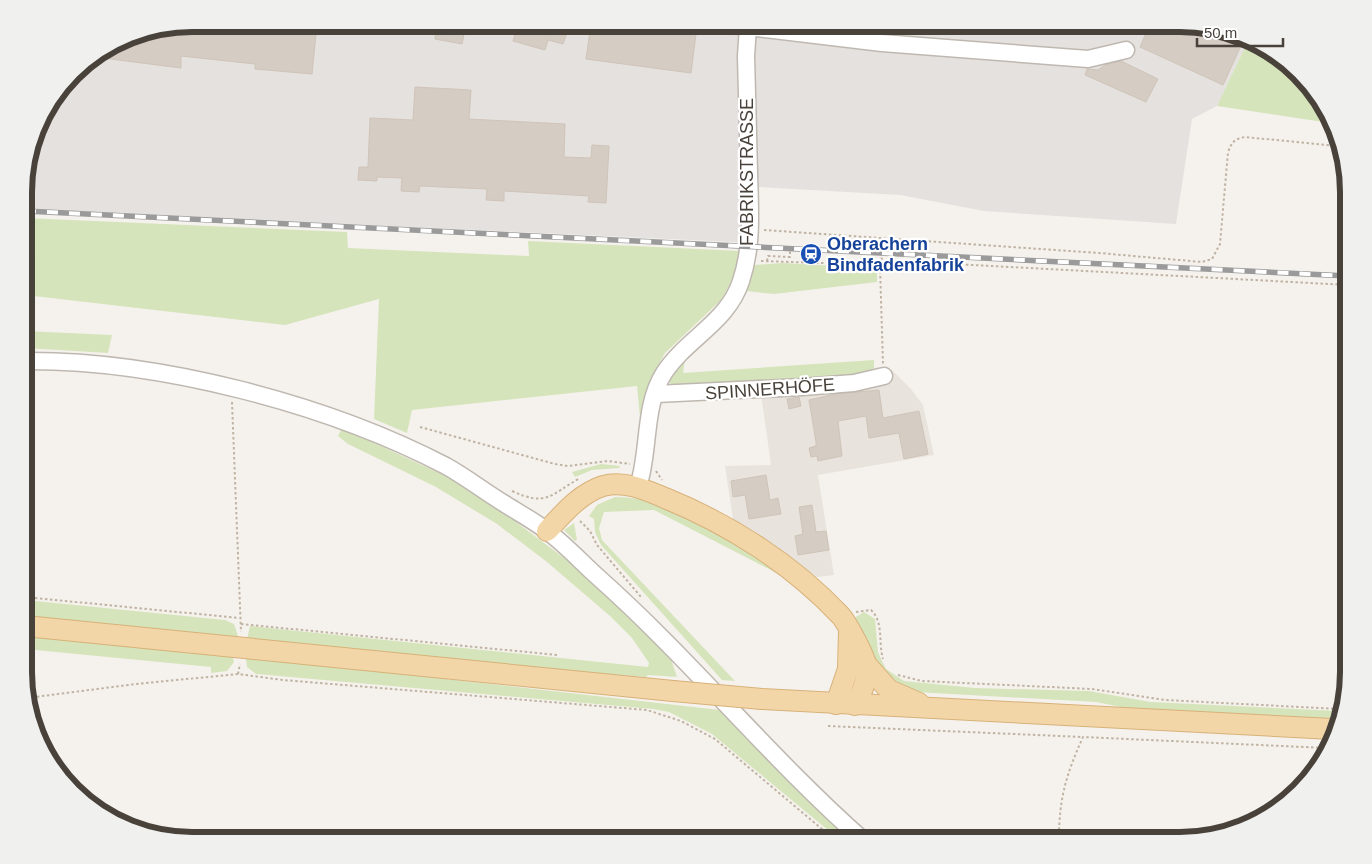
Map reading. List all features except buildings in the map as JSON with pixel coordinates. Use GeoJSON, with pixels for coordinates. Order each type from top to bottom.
{"type":"FeatureCollection","features":[{"type":"Feature","properties":{"kind":"main road"},"geometry":{"type":"LineString","coordinates":[[547,531],[586,494],[603,486],[638,487],[699,512],[735,531],[804,582],[845,624],[862,652],[866,664],[866,680],[846,704]]}},
{"type":"Feature","properties":{"kind":"main road"},"geometry":{"type":"LineString","coordinates":[[845,624],[848,669],[846,704]]}},
{"type":"Feature","properties":{"kind":"main road"},"geometry":{"type":"LineString","coordinates":[[33,627],[243,650],[762,699],[1329,729]]}},
{"type":"Feature","properties":{"kind":"main road"},"geometry":{"type":"LineString","coordinates":[[866,664],[889,690],[930,708]]}},
{"type":"Feature","properties":{"kind":"street","name":"FABRIKSTRASSE"},"geometry":{"type":"LineString","coordinates":[[638,487],[643,466],[648,425],[656,394],[664,374],[680,355],[720,317],[734,299],[747,259],[751,230],[746,56],[748,33]]}},
{"type":"Feature","properties":{"kind":"street"},"geometry":{"type":"LineString","coordinates":[[798,33],[882,43],[1088,59],[1126,50]]}},
{"type":"Feature","properties":{"kind":"street"},"geometry":{"type":"LineString","coordinates":[[33,361],[52,361],[144,370],[231,389],[310,410],[388,439],[447,467],[547,531],[648,622],[776,758],[854,831]]}},
{"type":"Feature","properties":{"kind":"street","name":"SPINNERHÖFE"},"geometry":{"type":"LineString","coordinates":[[656,394],[854,383],[884,376]]}},
{"type":"Feature","properties":{"kind":"path"},"geometry":{"type":"LineString","coordinates":[[751,230],[1099,253],[1202,262],[1212,259],[1220,244],[1228,152],[1232,143],[1237,138],[1245,136],[1332,145]]}},
{"type":"Feature","properties":{"kind":"path"},"geometry":{"type":"LineString","coordinates":[[767,261],[768,256],[790,257],[790,251]]}},
{"type":"Feature","properties":{"kind":"path"},"geometry":{"type":"LineString","coordinates":[[882,256],[880,265],[884,376]]}},
{"type":"Feature","properties":{"kind":"path"},"geometry":{"type":"LineString","coordinates":[[747,259],[880,265],[954,264],[1339,285]]}},
{"type":"Feature","properties":{"kind":"path"},"geometry":{"type":"LineString","coordinates":[[231,389],[240,618],[243,650],[238,674]]}},
{"type":"Feature","properties":{"kind":"path"},"geometry":{"type":"LineString","coordinates":[[420,427],[555,464],[568,466],[608,461],[624,463]]}},
{"type":"Feature","properties":{"kind":"path"},"geometry":{"type":"LineString","coordinates":[[33,598],[240,618]]}},
{"type":"Feature","properties":{"kind":"path"},"geometry":{"type":"LineString","coordinates":[[845,624],[862,610],[871,610],[877,615],[880,625],[879,646],[883,660],[888,666]]}},
{"type":"Feature","properties":{"kind":"path"},"geometry":{"type":"LineString","coordinates":[[241,624],[557,654]]}},
{"type":"Feature","properties":{"kind":"path"},"geometry":{"type":"LineString","coordinates":[[892,671],[903,678],[922,681],[1092,689],[1147,698],[1335,708]]}},
{"type":"Feature","properties":{"kind":"path"},"geometry":{"type":"LineString","coordinates":[[35,697],[136,684],[238,674],[284,680],[647,710],[666,715],[714,739],[825,831]]}},
{"type":"Feature","properties":{"kind":"path"},"geometry":{"type":"LineString","coordinates":[[828,726],[1320,748]]}},
{"type":"Feature","properties":{"kind":"path"},"geometry":{"type":"LineString","coordinates":[[1059,831],[1065,780],[1083,737]]}},
{"type":"Feature","properties":{"kind":"shaded area"},"geometry":{"type":"Polygon","coordinates":[[[1180,33],[1201,34],[1221,38],[1245,47],[1217,106],[1192,119],[1176,224],[984,211],[900,195],[758,187],[755,243],[33,209],[34,171],[41,141],[49,122],[59,104],[79,79],[112,54],[151,38],[171,34],[1180,33]]]}},
{"type":"Feature","properties":{"kind":"shaded area"},"geometry":{"type":"Polygon","coordinates":[[[894,372],[911,389],[923,405],[934,455],[818,475],[834,575],[817,577],[733,519],[725,466],[771,465],[761,394],[887,382],[894,372]]]}},
{"type":"Feature","properties":{"kind":"green space"},"geometry":{"type":"Polygon","coordinates":[[[1245,47],[1268,59],[1293,79],[1318,112],[1323,122],[1217,106],[1245,47]]]}},
{"type":"Feature","properties":{"kind":"green space"},"geometry":{"type":"Polygon","coordinates":[[[33,218],[347,232],[348,248],[529,256],[528,241],[741,251],[732,281],[721,300],[665,353],[655,371],[640,417],[637,386],[412,410],[407,433],[374,419],[379,299],[285,325],[33,296],[33,218]]]}},
{"type":"Feature","properties":{"kind":"green space"},"geometry":{"type":"Polygon","coordinates":[[[783,263],[871,268],[877,272],[877,282],[774,294],[746,291],[754,265],[783,263]]]}},
{"type":"Feature","properties":{"kind":"green space"},"geometry":{"type":"Polygon","coordinates":[[[33,331],[112,335],[108,353],[33,348],[33,331]]]}},
{"type":"Feature","properties":{"kind":"green space"},"geometry":{"type":"Polygon","coordinates":[[[685,359],[683,373],[874,360],[874,368],[862,378],[671,386],[669,378],[685,359]]]}},
{"type":"Feature","properties":{"kind":"green space"},"geometry":{"type":"Polygon","coordinates":[[[342,428],[454,480],[508,516],[572,564],[637,620],[670,656],[677,677],[648,675],[646,677],[436,660],[247,639],[250,626],[648,667],[649,663],[632,638],[610,616],[547,562],[497,524],[436,487],[348,444],[338,436],[342,428]]]}},
{"type":"Feature","properties":{"kind":"green space"},"geometry":{"type":"Polygon","coordinates":[[[601,464],[620,466],[619,468],[592,470],[575,477],[572,472],[601,464]]]}},
{"type":"Feature","properties":{"kind":"green space"},"geometry":{"type":"Polygon","coordinates":[[[615,497],[640,499],[686,514],[730,539],[792,581],[654,510],[604,512],[599,528],[602,540],[735,681],[722,680],[601,545],[595,532],[594,519],[589,516],[597,505],[615,497]]]}},
{"type":"Feature","properties":{"kind":"green space"},"geometry":{"type":"Polygon","coordinates":[[[574,523],[577,540],[575,541],[564,530],[574,523]]]}},
{"type":"Feature","properties":{"kind":"green space"},"geometry":{"type":"Polygon","coordinates":[[[33,601],[225,620],[234,624],[238,636],[236,639],[33,619],[33,601]]]}},
{"type":"Feature","properties":{"kind":"green space"},"geometry":{"type":"Polygon","coordinates":[[[864,612],[875,619],[878,652],[886,669],[904,681],[975,688],[1089,691],[1151,702],[1334,711],[1332,721],[1147,712],[1096,702],[915,692],[882,677],[855,622],[856,617],[864,612]]]}},
{"type":"Feature","properties":{"kind":"green space"},"geometry":{"type":"Polygon","coordinates":[[[33,634],[227,654],[233,658],[234,662],[227,671],[211,673],[211,667],[33,650],[33,634]]]}},
{"type":"Feature","properties":{"kind":"green space"},"geometry":{"type":"Polygon","coordinates":[[[250,657],[720,710],[728,714],[846,831],[830,831],[712,734],[669,712],[653,709],[256,674],[247,667],[246,659],[250,657]]]}},
{"type":"Feature","properties":{"kind":"railway"},"geometry":{"type":"LineString","coordinates":[[33,211],[1339,276]]}},
{"type":"Feature","properties":{"kind":"place","name":"Oberachern Bindfadenfabrik"},"geometry":{"type":"Point","coordinates":[811,254]}}]}
